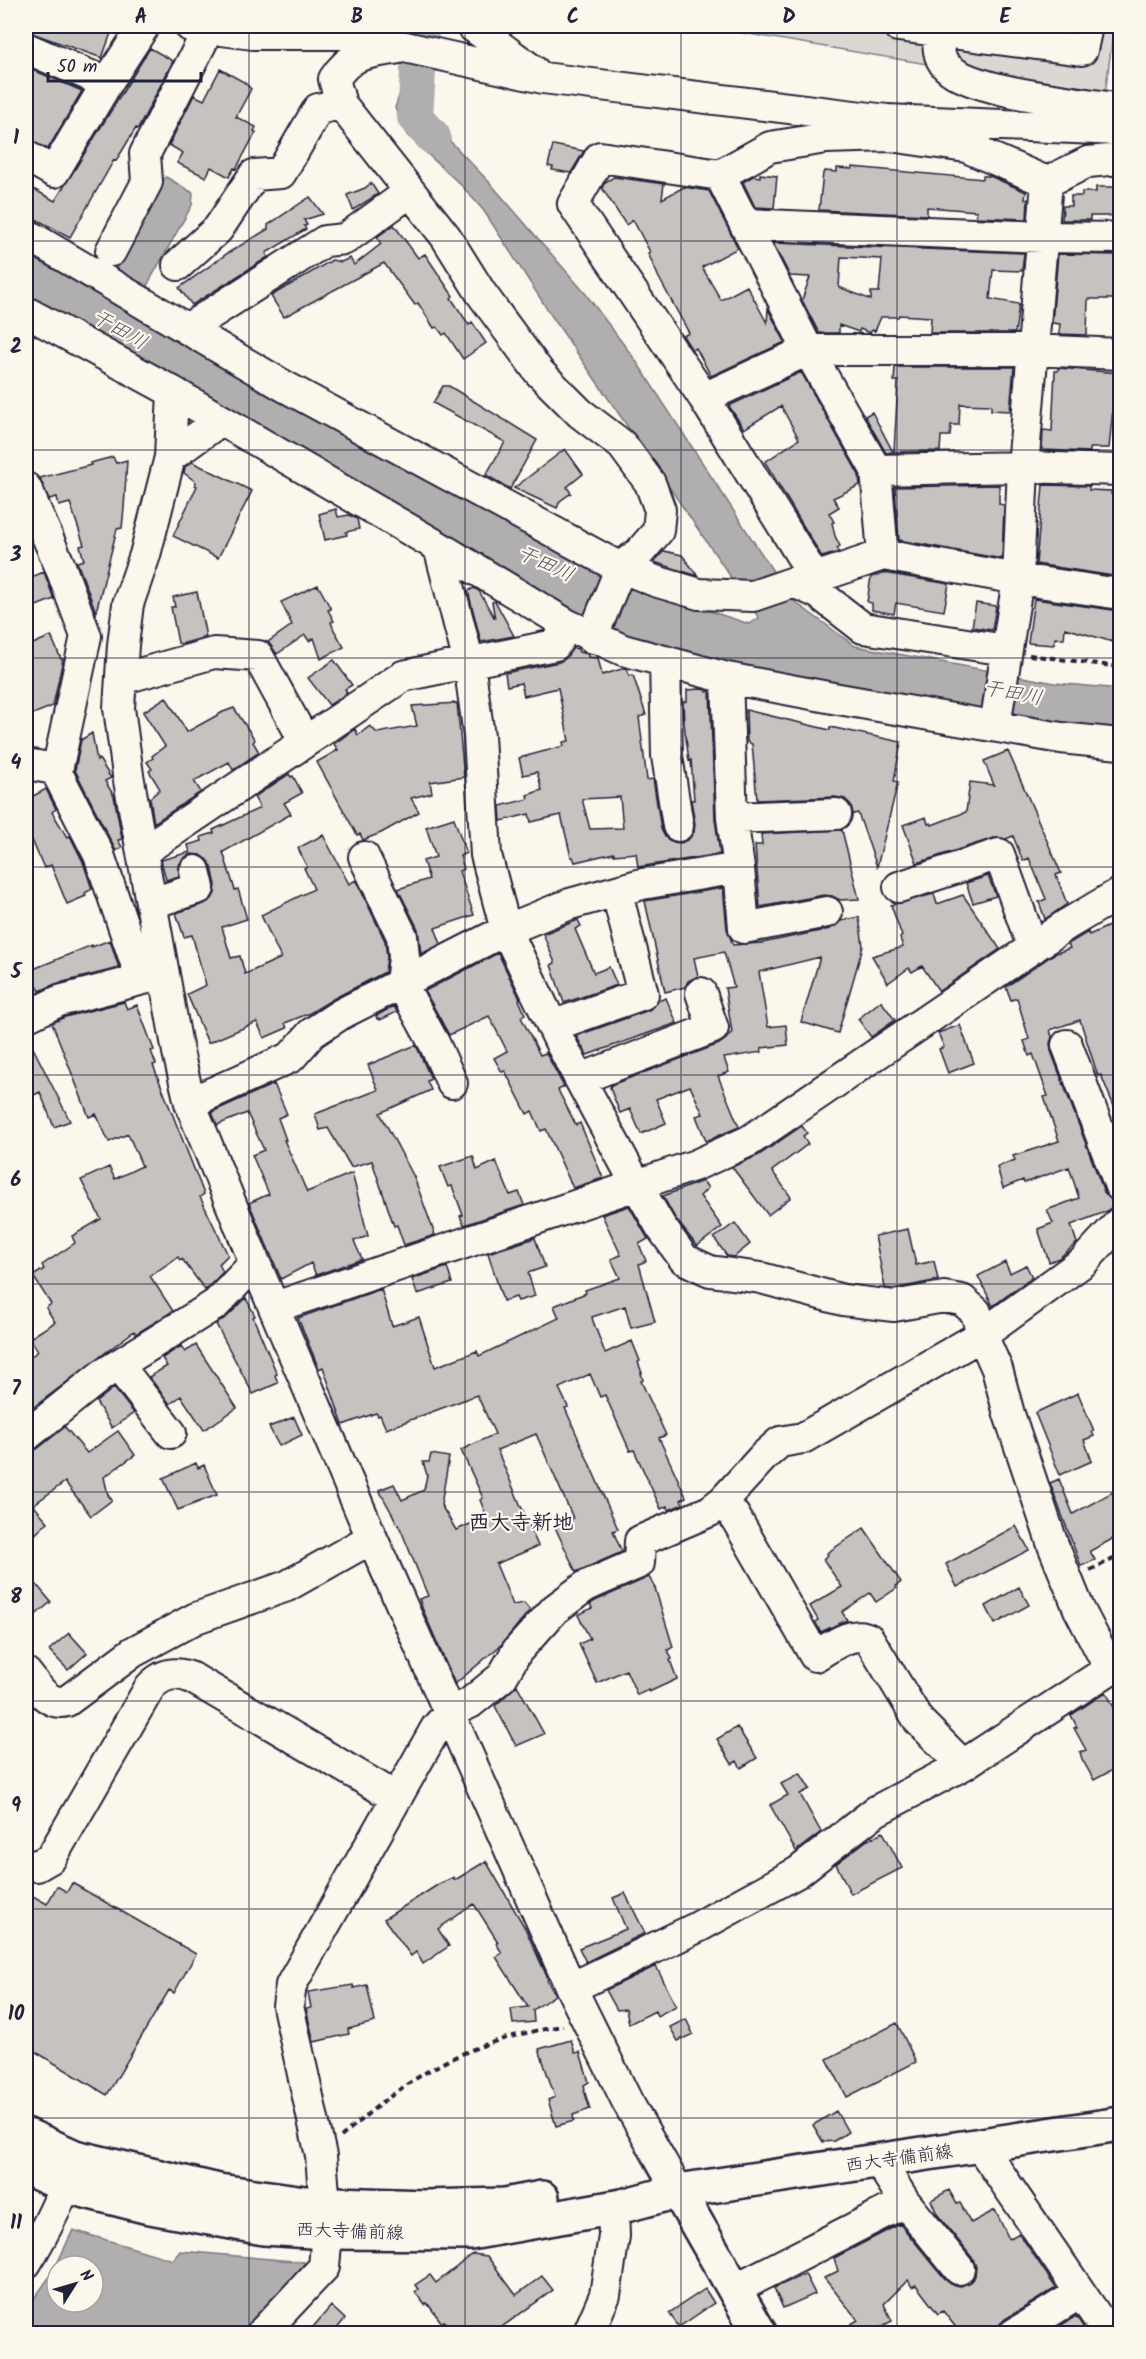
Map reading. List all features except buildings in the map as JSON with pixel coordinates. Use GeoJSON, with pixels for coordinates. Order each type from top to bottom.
{"type":"FeatureCollection","features":[{"type":"Feature","properties":{"kind":"main road","name":"西大寺備前線"},"geometry":{"type":"LineString","coordinates":[[325,2218],[470,2234],[613,2208],[678,2191],[1120,2124]]}},
{"type":"Feature","properties":{"kind":"main road","name":"西大寺備前線"},"geometry":{"type":"LineString","coordinates":[[26,2135],[70,2171],[145,2206],[264,2228],[325,2218],[424,2208],[505,2205],[610,2186],[678,2191]]}},
{"type":"Feature","properties":{"kind":"main road","name":"西大寺備前線"},"geometry":{"type":"LineString","coordinates":[[26,2168],[70,2171]]}},
{"type":"Feature","properties":{"kind":"main road"},"geometry":{"type":"LineString","coordinates":[[678,2191],[760,2334]]}},
{"type":"Feature","properties":{"kind":"street"},"geometry":{"type":"LineString","coordinates":[[26,156],[54,172],[107,82],[144,26]]}},
{"type":"Feature","properties":{"kind":"street"},"geometry":{"type":"LineString","coordinates":[[330,26],[405,47],[543,78],[887,120],[1120,130]]}},
{"type":"Feature","properties":{"kind":"street"},"geometry":{"type":"LineString","coordinates":[[472,26],[543,78]]}},
{"type":"Feature","properties":{"kind":"street"},"geometry":{"type":"LineString","coordinates":[[898,26],[1082,50],[1087,26]]}},
{"type":"Feature","properties":{"kind":"street"},"geometry":{"type":"LineString","coordinates":[[111,250],[147,182],[145,154],[199,27],[253,34],[359,34]]}},
{"type":"Feature","properties":{"kind":"street"},"geometry":{"type":"LineString","coordinates":[[939,32],[938,52],[943,62],[962,78],[989,87],[1120,109]]}},
{"type":"Feature","properties":{"kind":"street"},"geometry":{"type":"LineString","coordinates":[[142,852],[403,676],[555,645],[585,631],[620,570],[658,531],[660,510],[650,483],[622,445],[579,413],[539,372],[482,293],[446,237],[341,104],[334,79],[345,64],[362,55],[405,47]]}},
{"type":"Feature","properties":{"kind":"street"},"geometry":{"type":"LineString","coordinates":[[26,48],[107,82]]}},
{"type":"Feature","properties":{"kind":"street"},"geometry":{"type":"LineString","coordinates":[[178,265],[218,229],[254,175],[281,173],[318,109],[341,104]]}},
{"type":"Feature","properties":{"kind":"street"},"geometry":{"type":"LineString","coordinates":[[1120,159],[1088,162],[1047,182],[966,147],[890,136],[826,138],[770,147],[720,175],[600,157],[573,204],[704,398],[816,578],[883,555],[1120,594]]}},
{"type":"Feature","properties":{"kind":"street"},"geometry":{"type":"LineString","coordinates":[[720,175],[808,350],[876,470],[883,555]]}},
{"type":"Feature","properties":{"kind":"street"},"geometry":{"type":"LineString","coordinates":[[996,722],[1018,579],[1031,350],[1047,182]]}},
{"type":"Feature","properties":{"kind":"street"},"geometry":{"type":"LineString","coordinates":[[187,329],[325,241],[345,239],[410,192]]}},
{"type":"Feature","properties":{"kind":"street"},"geometry":{"type":"LineString","coordinates":[[746,224],[1042,237],[1120,238]]}},
{"type":"Feature","properties":{"kind":"street"},"geometry":{"type":"LineString","coordinates":[[26,234],[284,386],[620,570],[699,594],[753,596],[794,582],[818,593],[863,628],[1006,655]]}},
{"type":"Feature","properties":{"kind":"street"},"geometry":{"type":"LineString","coordinates":[[26,312],[173,392],[585,631],[623,650],[728,678],[833,698],[996,722],[1061,738],[1120,744]]}},
{"type":"Feature","properties":{"kind":"street"},"geometry":{"type":"LineString","coordinates":[[704,398],[808,350],[1031,350],[1120,354]]}},
{"type":"Feature","properties":{"kind":"street"},"geometry":{"type":"LineString","coordinates":[[153,976],[152,903],[119,708],[128,604],[145,555],[170,457],[173,392]]}},
{"type":"Feature","properties":{"kind":"street"},"geometry":{"type":"LineString","coordinates":[[170,457],[220,420]]}},
{"type":"Feature","properties":{"kind":"street"},"geometry":{"type":"LineString","coordinates":[[876,470],[1023,467],[1120,470]]}},
{"type":"Feature","properties":{"kind":"street"},"geometry":{"type":"LineString","coordinates":[[26,488],[60,566],[86,636],[71,711],[58,766],[55,769]]}},
{"type":"Feature","properties":{"kind":"street"},"geometry":{"type":"LineString","coordinates":[[439,547],[469,663],[479,736],[486,855],[506,930],[552,1026],[636,1184],[684,1259],[710,1271],[761,1278],[843,1300],[894,1306],[944,1297],[962,1300],[976,1312],[982,1335],[997,1369],[1012,1425],[1068,1581],[1079,1609],[1115,1679],[876,1811],[798,1872],[699,1927],[571,1988]]}},
{"type":"Feature","properties":{"kind":"street"},"geometry":{"type":"LineString","coordinates":[[86,636],[123,645]]}},
{"type":"Feature","properties":{"kind":"street"},"geometry":{"type":"LineString","coordinates":[[121,679],[214,653],[258,656],[305,742]]}},
{"type":"Feature","properties":{"kind":"street"},"geometry":{"type":"LineString","coordinates":[[665,661],[667,756],[678,826]]}},
{"type":"Feature","properties":{"kind":"street"},"geometry":{"type":"LineString","coordinates":[[728,678],[732,818],[744,928],[827,912]]}},
{"type":"Feature","properties":{"kind":"street"},"geometry":{"type":"LineString","coordinates":[[26,764],[55,769]]}},
{"type":"Feature","properties":{"kind":"street"},"geometry":{"type":"LineString","coordinates":[[55,769],[99,855],[153,976],[178,1052],[190,1103],[372,1538],[571,1988],[627,2101],[678,2191]]}},
{"type":"Feature","properties":{"kind":"street"},"geometry":{"type":"LineString","coordinates":[[732,818],[836,814]]}},
{"type":"Feature","properties":{"kind":"street"},"geometry":{"type":"LineString","coordinates":[[899,887],[999,854],[1033,948]]}},
{"type":"Feature","properties":{"kind":"street"},"geometry":{"type":"LineString","coordinates":[[364,857],[402,936],[404,957],[401,983],[434,1043],[452,1083]]}},
{"type":"Feature","properties":{"kind":"street"},"geometry":{"type":"LineString","coordinates":[[190,1103],[291,1057],[312,1033],[341,1014],[506,930],[570,904],[642,884],[739,868]]}},
{"type":"Feature","properties":{"kind":"street"},"geometry":{"type":"LineString","coordinates":[[152,903],[199,888],[195,871]]}},
{"type":"Feature","properties":{"kind":"street"},"geometry":{"type":"LineString","coordinates":[[275,1307],[696,1165],[749,1141],[1033,948],[1120,893]]}},
{"type":"Feature","properties":{"kind":"street"},"geometry":{"type":"LineString","coordinates":[[552,1026],[643,994],[620,905]]}},
{"type":"Feature","properties":{"kind":"street"},"geometry":{"type":"LineString","coordinates":[[26,1017],[59,1001],[153,976]]}},
{"type":"Feature","properties":{"kind":"street"},"geometry":{"type":"LineString","coordinates":[[580,1079],[713,1028],[701,993]]}},
{"type":"Feature","properties":{"kind":"street"},"geometry":{"type":"LineString","coordinates":[[1067,1045],[1120,1186]]}},
{"type":"Feature","properties":{"kind":"street"},"geometry":{"type":"LineString","coordinates":[[261,2334],[324,2267],[325,2218],[321,2156],[288,2006],[291,1985],[436,1728],[449,1713],[470,1703],[502,1677],[517,1651],[555,1609],[586,1586],[639,1563],[640,1541],[710,1511],[723,1501],[780,1442],[803,1438],[982,1335],[1083,1262],[1120,1222]]}},
{"type":"Feature","properties":{"kind":"street"},"geometry":{"type":"LineString","coordinates":[[26,1436],[102,1375],[216,1304],[255,1263]]}},
{"type":"Feature","properties":{"kind":"street"},"geometry":{"type":"LineString","coordinates":[[118,1365],[171,1433]]}},
{"type":"Feature","properties":{"kind":"street"},"geometry":{"type":"LineString","coordinates":[[723,1501],[734,1515],[814,1656],[853,1636],[862,1635],[869,1639],[919,1721],[963,1765]]}},
{"type":"Feature","properties":{"kind":"street"},"geometry":{"type":"LineString","coordinates":[[26,1673],[51,1700],[68,1701],[133,1652],[196,1618],[287,1586],[372,1538]]}},
{"type":"Feature","properties":{"kind":"street"},"geometry":{"type":"LineString","coordinates":[[26,1865],[37,1866],[45,1863],[56,1851],[150,1688],[164,1675],[174,1673],[192,1678],[397,1798]]}},
{"type":"Feature","properties":{"kind":"street"},"geometry":{"type":"LineString","coordinates":[[981,2146],[1104,2327],[1099,2334]]}},
{"type":"Feature","properties":{"kind":"street"},"geometry":{"type":"LineString","coordinates":[[879,2161],[905,2202],[959,2269]]}},
{"type":"Feature","properties":{"kind":"street"},"geometry":{"type":"LineString","coordinates":[[26,2263],[40,2240],[70,2171]]}},
{"type":"Feature","properties":{"kind":"street"},"geometry":{"type":"LineString","coordinates":[[735,2289],[905,2202]]}},
{"type":"Feature","properties":{"kind":"street"},"geometry":{"type":"LineString","coordinates":[[588,2334],[605,2295],[614,2236],[613,2208]]}},
{"type":"Feature","properties":{"kind":"street"},"geometry":{"type":"LineString","coordinates":[[1014,2334],[1080,2293]]}},
{"type":"Feature","properties":{"kind":"path"},"geometry":{"type":"LineString","coordinates":[[1006,655],[1120,667]]}},
{"type":"Feature","properties":{"kind":"path"},"geometry":{"type":"LineString","coordinates":[[1068,1581],[1120,1556]]}},
{"type":"Feature","properties":{"kind":"path"},"geometry":{"type":"LineString","coordinates":[[321,2156],[378,2104],[442,2062],[482,2045],[526,2032],[587,2022]]}},
{"type":"Feature","properties":{"kind":"shaded area"},"geometry":{"type":"Polygon","coordinates":[[[702,26],[1114,26],[1105,94],[702,26]]]}},
{"type":"Feature","properties":{"kind":"water","name":"干田川"},"geometry":{"type":"Polygon","coordinates":[[[400,93],[429,96],[430,120],[490,183],[585,293],[636,361],[791,599],[855,646],[1055,683],[1120,689],[1120,739],[633,648],[26,306],[26,253],[86,288],[97,290],[103,286],[156,186],[166,177],[193,193],[192,205],[144,291],[149,321],[597,574],[749,624],[759,618],[551,315],[484,211],[462,186],[407,135],[395,108],[400,93]]]}},
{"type":"Feature","properties":{"kind":"water"},"geometry":{"type":"Polygon","coordinates":[[[73,2230],[173,2260],[180,2251],[304,2262],[301,2272],[242,2333],[26,2334],[26,2310],[45,2283],[45,2314],[105,2314],[105,2254],[62,2254],[73,2230]]]}},
{"type":"Feature","properties":{"kind":"waterway"},"geometry":{"type":"LineString","coordinates":[[421,26],[415,117],[433,137]]}},
{"type":"Feature","properties":{"kind":"district","name":"西大寺新地"},"geometry":{"type":"Point","coordinates":[521,1522]}}]}
